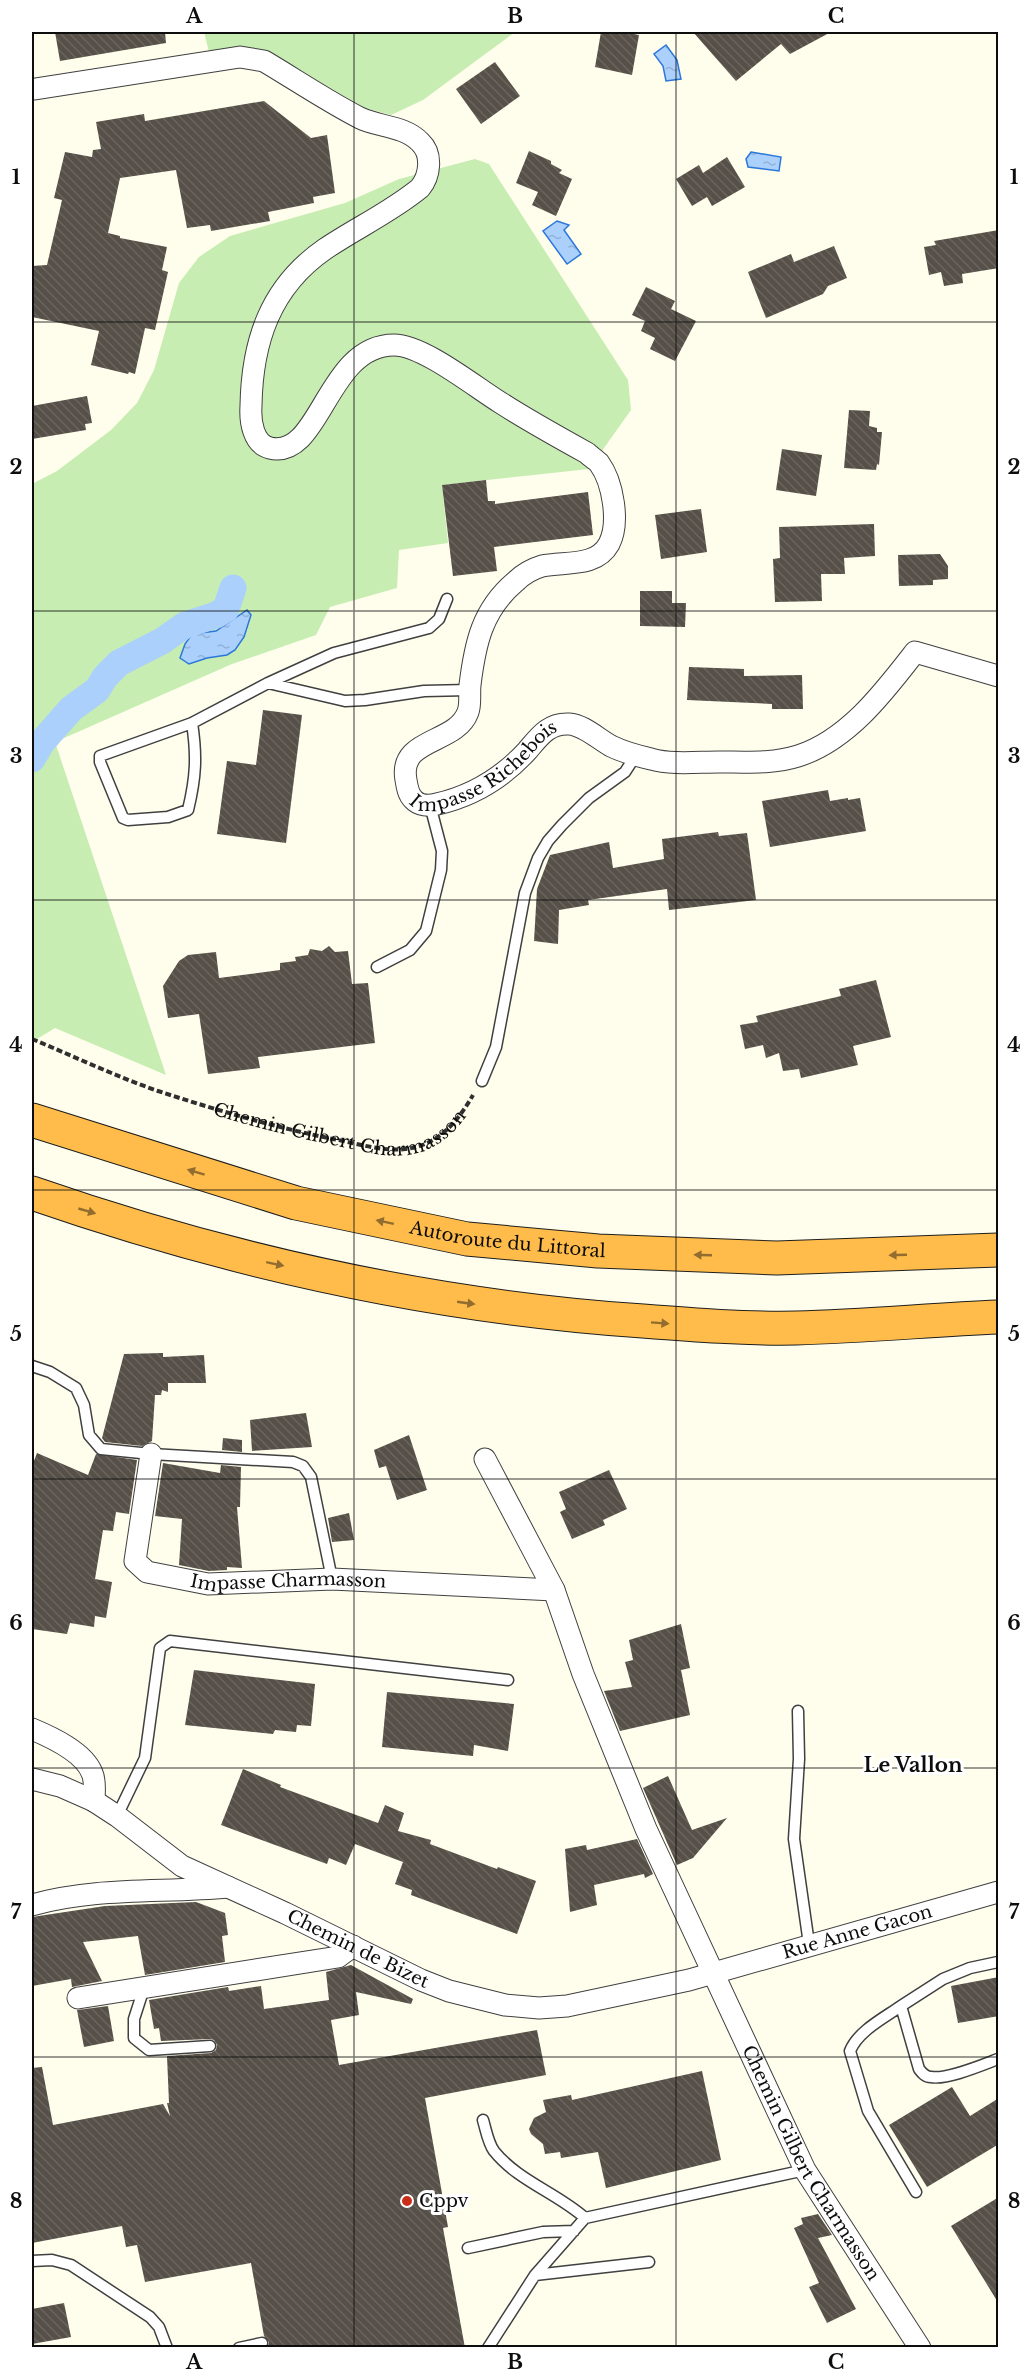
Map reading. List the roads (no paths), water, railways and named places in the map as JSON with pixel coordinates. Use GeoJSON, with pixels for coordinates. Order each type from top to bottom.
{"type":"FeatureCollection","features":[{"type":"Feature","properties":{"kind":"highway","name":"Autoroute du Littoral"},"geometry":{"type":"LineString","coordinates":[[32,1120],[296,1203],[466,1239],[598,1251],[777,1258],[940,1254],[999,1250]]}},
{"type":"Feature","properties":{"kind":"highway"},"geometry":{"type":"LineString","coordinates":[[32,1193],[73,1208],[251,1259],[456,1302],[545,1313],[689,1324],[795,1328],[999,1317]]}},
{"type":"Feature","properties":{"kind":"street","name":"Impasse Richebois"},"geometry":{"type":"LineString","coordinates":[[35,89],[207,61],[253,58],[264,61],[363,119],[408,133],[421,142],[428,157],[429,170],[426,181],[420,188],[323,250],[287,284],[276,299],[265,321],[254,370],[251,408],[255,436],[262,445],[271,448],[285,447],[298,441],[309,429],[345,369],[374,347],[395,345],[422,353],[587,453],[599,464],[613,496],[614,533],[607,548],[594,558],[575,564],[542,566],[526,572],[498,599],[487,614],[479,637],[469,710],[455,730],[412,752],[406,762],[405,772],[411,798],[420,805],[449,801],[481,788],[509,769],[539,735],[556,725],[572,724],[611,746],[654,760],[771,762],[797,756],[823,745],[851,724],[875,700],[915,652],[999,676]]}},
{"type":"Feature","properties":{"kind":"street","name":"Impasse Charmasson"},"geometry":{"type":"LineString","coordinates":[[152,1455],[135,1561],[147,1572],[208,1584],[332,1579],[554,1590]]}},
{"type":"Feature","properties":{"kind":"street","name":"Chemin Gilbert Charmasson"},"geometry":{"type":"LineString","coordinates":[[485,1459],[554,1590],[584,1674],[646,1829],[805,2170],[920,2348]]}},
{"type":"Feature","properties":{"kind":"street"},"geometry":{"type":"LineString","coordinates":[[32,1729],[69,1749],[86,1762],[93,1774],[94,1801]]}},
{"type":"Feature","properties":{"kind":"street","name":"Chemin de Bizet"},"geometry":{"type":"LineString","coordinates":[[32,1779],[60,1786],[94,1801],[182,1866],[421,1980],[449,1991],[506,2005],[539,2008],[567,2006],[714,1973]]}},
{"type":"Feature","properties":{"kind":"street"},"geometry":{"type":"LineString","coordinates":[[32,1905],[58,1897],[98,1892],[180,1892],[228,1887]]}},
{"type":"Feature","properties":{"kind":"street","name":"Rue Anne Gacon"},"geometry":{"type":"LineString","coordinates":[[714,1973],[809,1944],[999,1892]]}},
{"type":"Feature","properties":{"kind":"street"},"geometry":{"type":"LineString","coordinates":[[78,1998],[338,1958],[353,1946]]}},
{"type":"Feature","properties":{"kind":"lane"},"geometry":{"type":"LineString","coordinates":[[192,723],[197,751],[194,787],[188,810],[168,817],[128,820],[123,818],[100,762],[100,756],[192,723],[268,683],[334,653],[429,628],[439,619],[447,599]]}},
{"type":"Feature","properties":{"kind":"lane"},"geometry":{"type":"LineString","coordinates":[[268,683],[345,701],[424,691],[470,690]]}},
{"type":"Feature","properties":{"kind":"lane","name":"Chemin Gilbert Charmasson"},"geometry":{"type":"LineString","coordinates":[[482,1081],[496,1047],[525,893],[538,858],[562,825],[589,798],[625,772],[636,755]]}},
{"type":"Feature","properties":{"kind":"lane"},"geometry":{"type":"LineString","coordinates":[[377,967],[410,950],[426,931],[441,870],[442,851],[430,805]]}},
{"type":"Feature","properties":{"kind":"lane"},"geometry":{"type":"LineString","coordinates":[[940,1254],[999,1240]]}},
{"type":"Feature","properties":{"kind":"lane"},"geometry":{"type":"LineString","coordinates":[[32,1366],[50,1372],[76,1388],[84,1405],[89,1435],[101,1449],[152,1455],[293,1462],[303,1466],[311,1477],[332,1579]]}},
{"type":"Feature","properties":{"kind":"lane"},"geometry":{"type":"LineString","coordinates":[[117,1816],[145,1758],[160,1648],[170,1641],[508,1680]]}},
{"type":"Feature","properties":{"kind":"lane"},"geometry":{"type":"LineString","coordinates":[[798,1711],[799,1759],[794,1839],[809,1944]]}},
{"type":"Feature","properties":{"kind":"lane"},"geometry":{"type":"LineString","coordinates":[[916,2192],[868,2111],[850,2051],[853,2043],[860,2036],[943,1979],[970,1968],[999,1962]]}},
{"type":"Feature","properties":{"kind":"lane"},"geometry":{"type":"LineString","coordinates":[[144,1988],[134,2019],[134,2038],[149,2050],[210,2046]]}},
{"type":"Feature","properties":{"kind":"lane"},"geometry":{"type":"LineString","coordinates":[[901,2006],[919,2069],[925,2076],[933,2078],[963,2072],[999,2059]]}},
{"type":"Feature","properties":{"kind":"lane"},"geometry":{"type":"LineString","coordinates":[[483,2120],[492,2150],[517,2173],[572,2206],[585,2218]]}},
{"type":"Feature","properties":{"kind":"lane"},"geometry":{"type":"LineString","coordinates":[[488,2348],[535,2275],[585,2218],[805,2170]]}},
{"type":"Feature","properties":{"kind":"lane"},"geometry":{"type":"LineString","coordinates":[[468,2248],[543,2232],[574,2231]]}},
{"type":"Feature","properties":{"kind":"lane"},"geometry":{"type":"LineString","coordinates":[[32,2261],[52,2260],[71,2265],[150,2317],[159,2327],[167,2348]]}},
{"type":"Feature","properties":{"kind":"lane"},"geometry":{"type":"LineString","coordinates":[[535,2275],[649,2262]]}},
{"type":"Feature","properties":{"kind":"lane"},"geometry":{"type":"LineString","coordinates":[[239,2348],[262,2343]]}},
{"type":"Feature","properties":{"kind":"water"},"geometry":{"type":"Polygon","coordinates":[[[666,45],[677,60],[681,79],[666,81],[663,66],[654,54],[666,45]]]}},
{"type":"Feature","properties":{"kind":"water"},"geometry":{"type":"Polygon","coordinates":[[[751,152],[781,157],[779,171],[748,167],[746,159],[751,152]]]}},
{"type":"Feature","properties":{"kind":"water"},"geometry":{"type":"Polygon","coordinates":[[[557,221],[569,225],[564,230],[581,254],[567,264],[543,231],[557,221]]]}},
{"type":"Feature","properties":{"kind":"water"},"geometry":{"type":"Polygon","coordinates":[[[247,610],[251,615],[244,637],[235,650],[227,655],[189,664],[180,658],[192,634],[216,631],[247,610]]]}},
{"type":"Feature","properties":{"kind":"waterway"},"geometry":{"type":"LineString","coordinates":[[32,759],[42,742],[71,709],[97,690],[105,677],[119,663],[162,641],[185,625],[216,615],[226,609],[233,588]]}},
{"type":"Feature","properties":{"kind":"place","name":"Cppv"},"geometry":{"type":"Point","coordinates":[407,2201]}},
{"type":"Feature","properties":{"kind":"district","name":"Le Vallon"},"geometry":{"type":"Point","coordinates":[913,1765]}}]}
